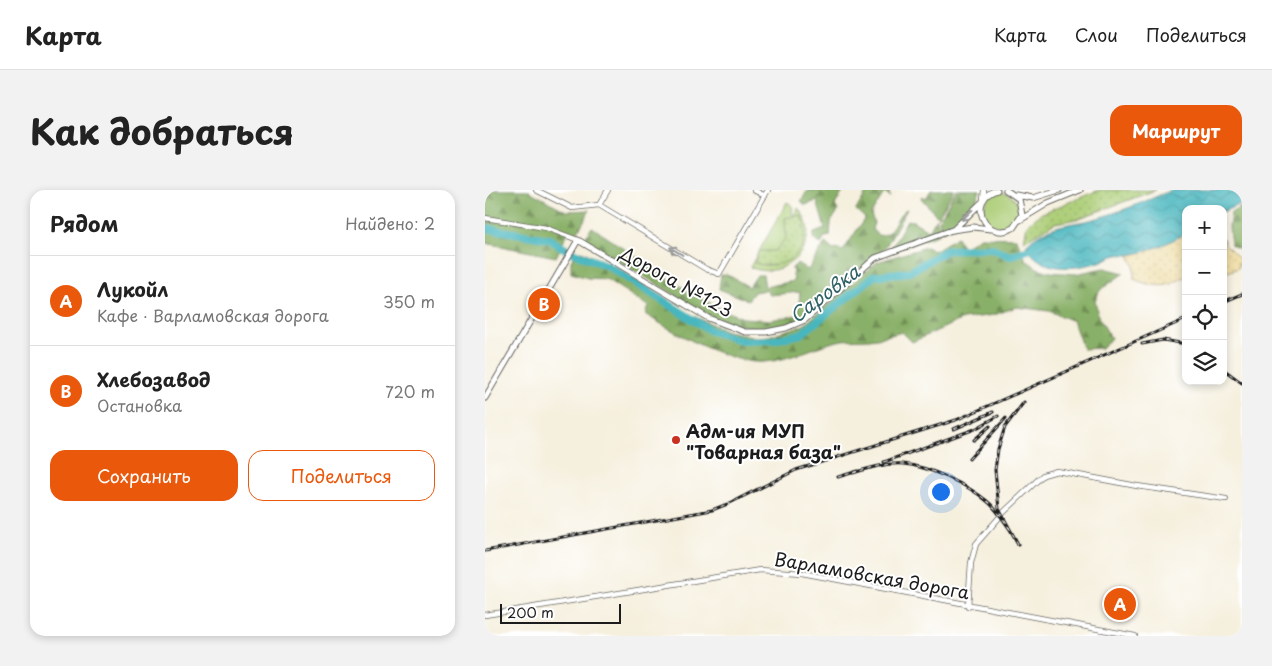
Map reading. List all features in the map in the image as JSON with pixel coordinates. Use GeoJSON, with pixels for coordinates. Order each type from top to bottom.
{"type":"FeatureCollection","features":[{"type":"Feature","properties":{"kind":"main road","name":"Дорога №123"},"geometry":{"type":"LineString","coordinates":[[952,230],[983,201],[987,194],[997,190]]}},
{"type":"Feature","properties":{"kind":"main road"},"geometry":{"type":"LineString","coordinates":[[1007,190],[1016,195],[1033,198],[1059,190]]}},
{"type":"Feature","properties":{"kind":"main road","name":"Дорога №123"},"geometry":{"type":"LineString","coordinates":[[578,240],[708,318],[745,332],[766,332],[786,328],[805,320],[875,258],[952,230],[973,227],[1000,231],[1009,230],[1020,220],[1048,202],[1080,190]]}},
{"type":"Feature","properties":{"kind":"main road"},"geometry":{"type":"LineString","coordinates":[[1016,195],[1021,204],[1020,220]]}},
{"type":"Feature","properties":{"kind":"main road"},"geometry":{"type":"LineString","coordinates":[[983,201],[981,215],[984,223],[991,229]]}},
{"type":"Feature","properties":{"kind":"main road"},"geometry":{"type":"LineString","coordinates":[[485,398],[578,240]]}},
{"type":"Feature","properties":{"kind":"street"},"geometry":{"type":"LineString","coordinates":[[537,190],[572,208],[599,205],[706,269],[719,274],[768,190]]}},
{"type":"Feature","properties":{"kind":"street"},"geometry":{"type":"LineString","coordinates":[[599,205],[608,190]]}},
{"type":"Feature","properties":{"kind":"street"},"geometry":{"type":"LineString","coordinates":[[754,190],[765,196]]}},
{"type":"Feature","properties":{"kind":"street"},"geometry":{"type":"LineString","coordinates":[[983,201],[984,190]]}},
{"type":"Feature","properties":{"kind":"street","name":"Дорога №123"},"geometry":{"type":"LineString","coordinates":[[485,218],[546,228],[578,240]]}},
{"type":"Feature","properties":{"kind":"street"},"geometry":{"type":"LineString","coordinates":[[968,606],[971,563],[976,544],[1004,512],[1043,475],[1057,471],[1226,499]]}},
{"type":"Feature","properties":{"kind":"street","name":"Варламовская дорога"},"geometry":{"type":"LineString","coordinates":[[485,616],[760,570],[802,573],[968,606],[1135,636]]}},
{"type":"Feature","properties":{"kind":"green space"},"geometry":{"type":"Polygon","coordinates":[[[485,190],[527,190],[566,211],[590,210],[577,233],[569,230],[556,257],[485,243],[485,190]]]}},
{"type":"Feature","properties":{"kind":"green space"},"geometry":{"type":"Polygon","coordinates":[[[808,190],[844,190],[835,205],[838,211],[831,222],[830,236],[825,237],[821,244],[813,239],[814,233],[825,229],[817,201],[805,205],[801,201],[808,190]]]}},
{"type":"Feature","properties":{"kind":"green space"},"geometry":{"type":"Polygon","coordinates":[[[868,190],[889,192],[890,197],[884,193],[871,214],[874,223],[872,229],[877,235],[887,233],[907,209],[886,246],[804,318],[789,324],[766,329],[730,324],[708,315],[584,240],[592,227],[670,280],[720,309],[743,318],[770,320],[798,315],[800,292],[770,295],[766,290],[754,292],[748,300],[719,289],[721,275],[726,274],[749,287],[757,275],[763,275],[765,287],[794,281],[792,268],[797,263],[808,270],[825,243],[833,250],[843,251],[865,218],[856,210],[868,190]]]}},
{"type":"Feature","properties":{"kind":"green space"},"geometry":{"type":"Polygon","coordinates":[[[931,190],[954,190],[938,217],[921,198],[922,196],[926,198],[931,190]]]}},
{"type":"Feature","properties":{"kind":"green space"},"geometry":{"type":"Polygon","coordinates":[[[956,190],[980,190],[975,202],[965,215],[942,232],[939,220],[956,190]]]}},
{"type":"Feature","properties":{"kind":"green space"},"geometry":{"type":"Polygon","coordinates":[[[1099,190],[1156,190],[1077,219],[1055,223],[1024,241],[1027,225],[1042,213],[1099,190]]]}},
{"type":"Feature","properties":{"kind":"green space"},"geometry":{"type":"Polygon","coordinates":[[[1001,193],[1013,198],[1018,210],[1013,222],[1001,227],[989,222],[984,210],[989,198],[1001,193]]]}},
{"type":"Feature","properties":{"kind":"green space"},"geometry":{"type":"Polygon","coordinates":[[[787,202],[793,206],[792,214],[795,215],[798,208],[806,221],[808,234],[805,246],[798,257],[788,265],[776,269],[763,270],[750,267],[787,202]]]}},
{"type":"Feature","properties":{"kind":"green space"},"geometry":{"type":"Polygon","coordinates":[[[1242,206],[1242,250],[1231,245],[1229,227],[1231,213],[1242,206]]]}},
{"type":"Feature","properties":{"kind":"green space"},"geometry":{"type":"Polygon","coordinates":[[[801,215],[804,238],[801,248],[795,256],[777,265],[754,263],[759,251],[775,251],[786,238],[785,218],[801,215]]]}},
{"type":"Feature","properties":{"kind":"green space"},"geometry":{"type":"Polygon","coordinates":[[[936,218],[940,230],[938,235],[889,252],[907,220],[913,221],[929,231],[936,218]]]}},
{"type":"Feature","properties":{"kind":"green space"},"geometry":{"type":"Polygon","coordinates":[[[957,237],[963,248],[980,237],[1016,238],[1026,260],[1037,268],[1050,272],[1075,274],[1104,268],[1124,273],[1100,290],[1095,301],[1099,318],[1111,338],[1102,348],[1083,349],[1073,321],[1049,311],[1016,307],[994,315],[963,319],[912,342],[902,332],[873,339],[842,340],[774,361],[751,362],[719,353],[671,330],[645,314],[648,306],[606,279],[588,278],[571,273],[571,261],[577,252],[582,251],[630,276],[691,315],[727,331],[756,337],[769,336],[804,325],[877,262],[926,247],[934,251],[957,237]]]}},
{"type":"Feature","properties":{"kind":"sand"},"geometry":{"type":"Polygon","coordinates":[[[1182,235],[1182,278],[1162,286],[1147,284],[1134,279],[1134,266],[1129,255],[1150,250],[1182,235]]]}},
{"type":"Feature","properties":{"kind":"sand"},"geometry":{"type":"Polygon","coordinates":[[[1227,246],[1241,260],[1238,268],[1227,272],[1227,246]]]}},
{"type":"Feature","properties":{"kind":"water"},"geometry":{"type":"Polygon","coordinates":[[[1171,190],[1242,190],[1242,203],[1227,210],[1227,205],[1182,205],[1182,235],[1144,252],[1114,256],[1099,262],[1066,268],[1057,267],[1039,260],[1026,245],[1048,230],[1090,220],[1141,203],[1171,190]]]}},
{"type":"Feature","properties":{"kind":"waterway","name":"Саровка"},"geometry":{"type":"LineString","coordinates":[[485,228],[549,239],[569,251],[608,266],[711,331],[743,341],[774,340],[801,334],[874,276],[909,272],[947,250],[992,248],[1010,256],[1036,247]]}},
{"type":"Feature","properties":{"kind":"railway"},"geometry":{"type":"LineString","coordinates":[[1227,300],[1242,294]]}},
{"type":"Feature","properties":{"kind":"railway"},"geometry":{"type":"LineString","coordinates":[[485,551],[712,510],[796,470],[956,420],[1182,321]]}},
{"type":"Feature","properties":{"kind":"railway"},"geometry":{"type":"LineString","coordinates":[[1142,344],[1163,340],[1182,343]]}},
{"type":"Feature","properties":{"kind":"railway"},"geometry":{"type":"LineString","coordinates":[[1227,372],[1242,383]]}},
{"type":"Feature","properties":{"kind":"railway"},"geometry":{"type":"LineString","coordinates":[[1018,544],[999,509],[995,470],[998,449],[1005,427],[1024,402]]}},
{"type":"Feature","properties":{"kind":"railway"},"geometry":{"type":"LineString","coordinates":[[954,429],[993,412]]}},
{"type":"Feature","properties":{"kind":"railway"},"geometry":{"type":"LineString","coordinates":[[884,462],[975,429],[998,416]]}},
{"type":"Feature","properties":{"kind":"railway"},"geometry":{"type":"LineString","coordinates":[[969,459],[1006,418]]}},
{"type":"Feature","properties":{"kind":"railway"},"geometry":{"type":"LineString","coordinates":[[974,440],[990,426]]}},
{"type":"Feature","properties":{"kind":"railway"},"geometry":{"type":"LineString","coordinates":[[853,473],[890,464],[903,464],[936,472],[969,489],[987,501],[997,511],[1011,531]]}},
{"type":"Feature","properties":{"kind":"railway"},"geometry":{"type":"LineString","coordinates":[[838,477],[858,471]]}},
{"type":"Feature","properties":{"kind":"place","name":"Хлебозавод"},"geometry":{"type":"Point","coordinates":[544,304]}},
{"type":"Feature","properties":{"kind":"place","name":"Адм-ия МУП \"Товарная база\""},"geometry":{"type":"Point","coordinates":[676,440]}},
{"type":"Feature","properties":{"kind":"place","name":"Лукойл"},"geometry":{"type":"Point","coordinates":[1120,604]}}]}
